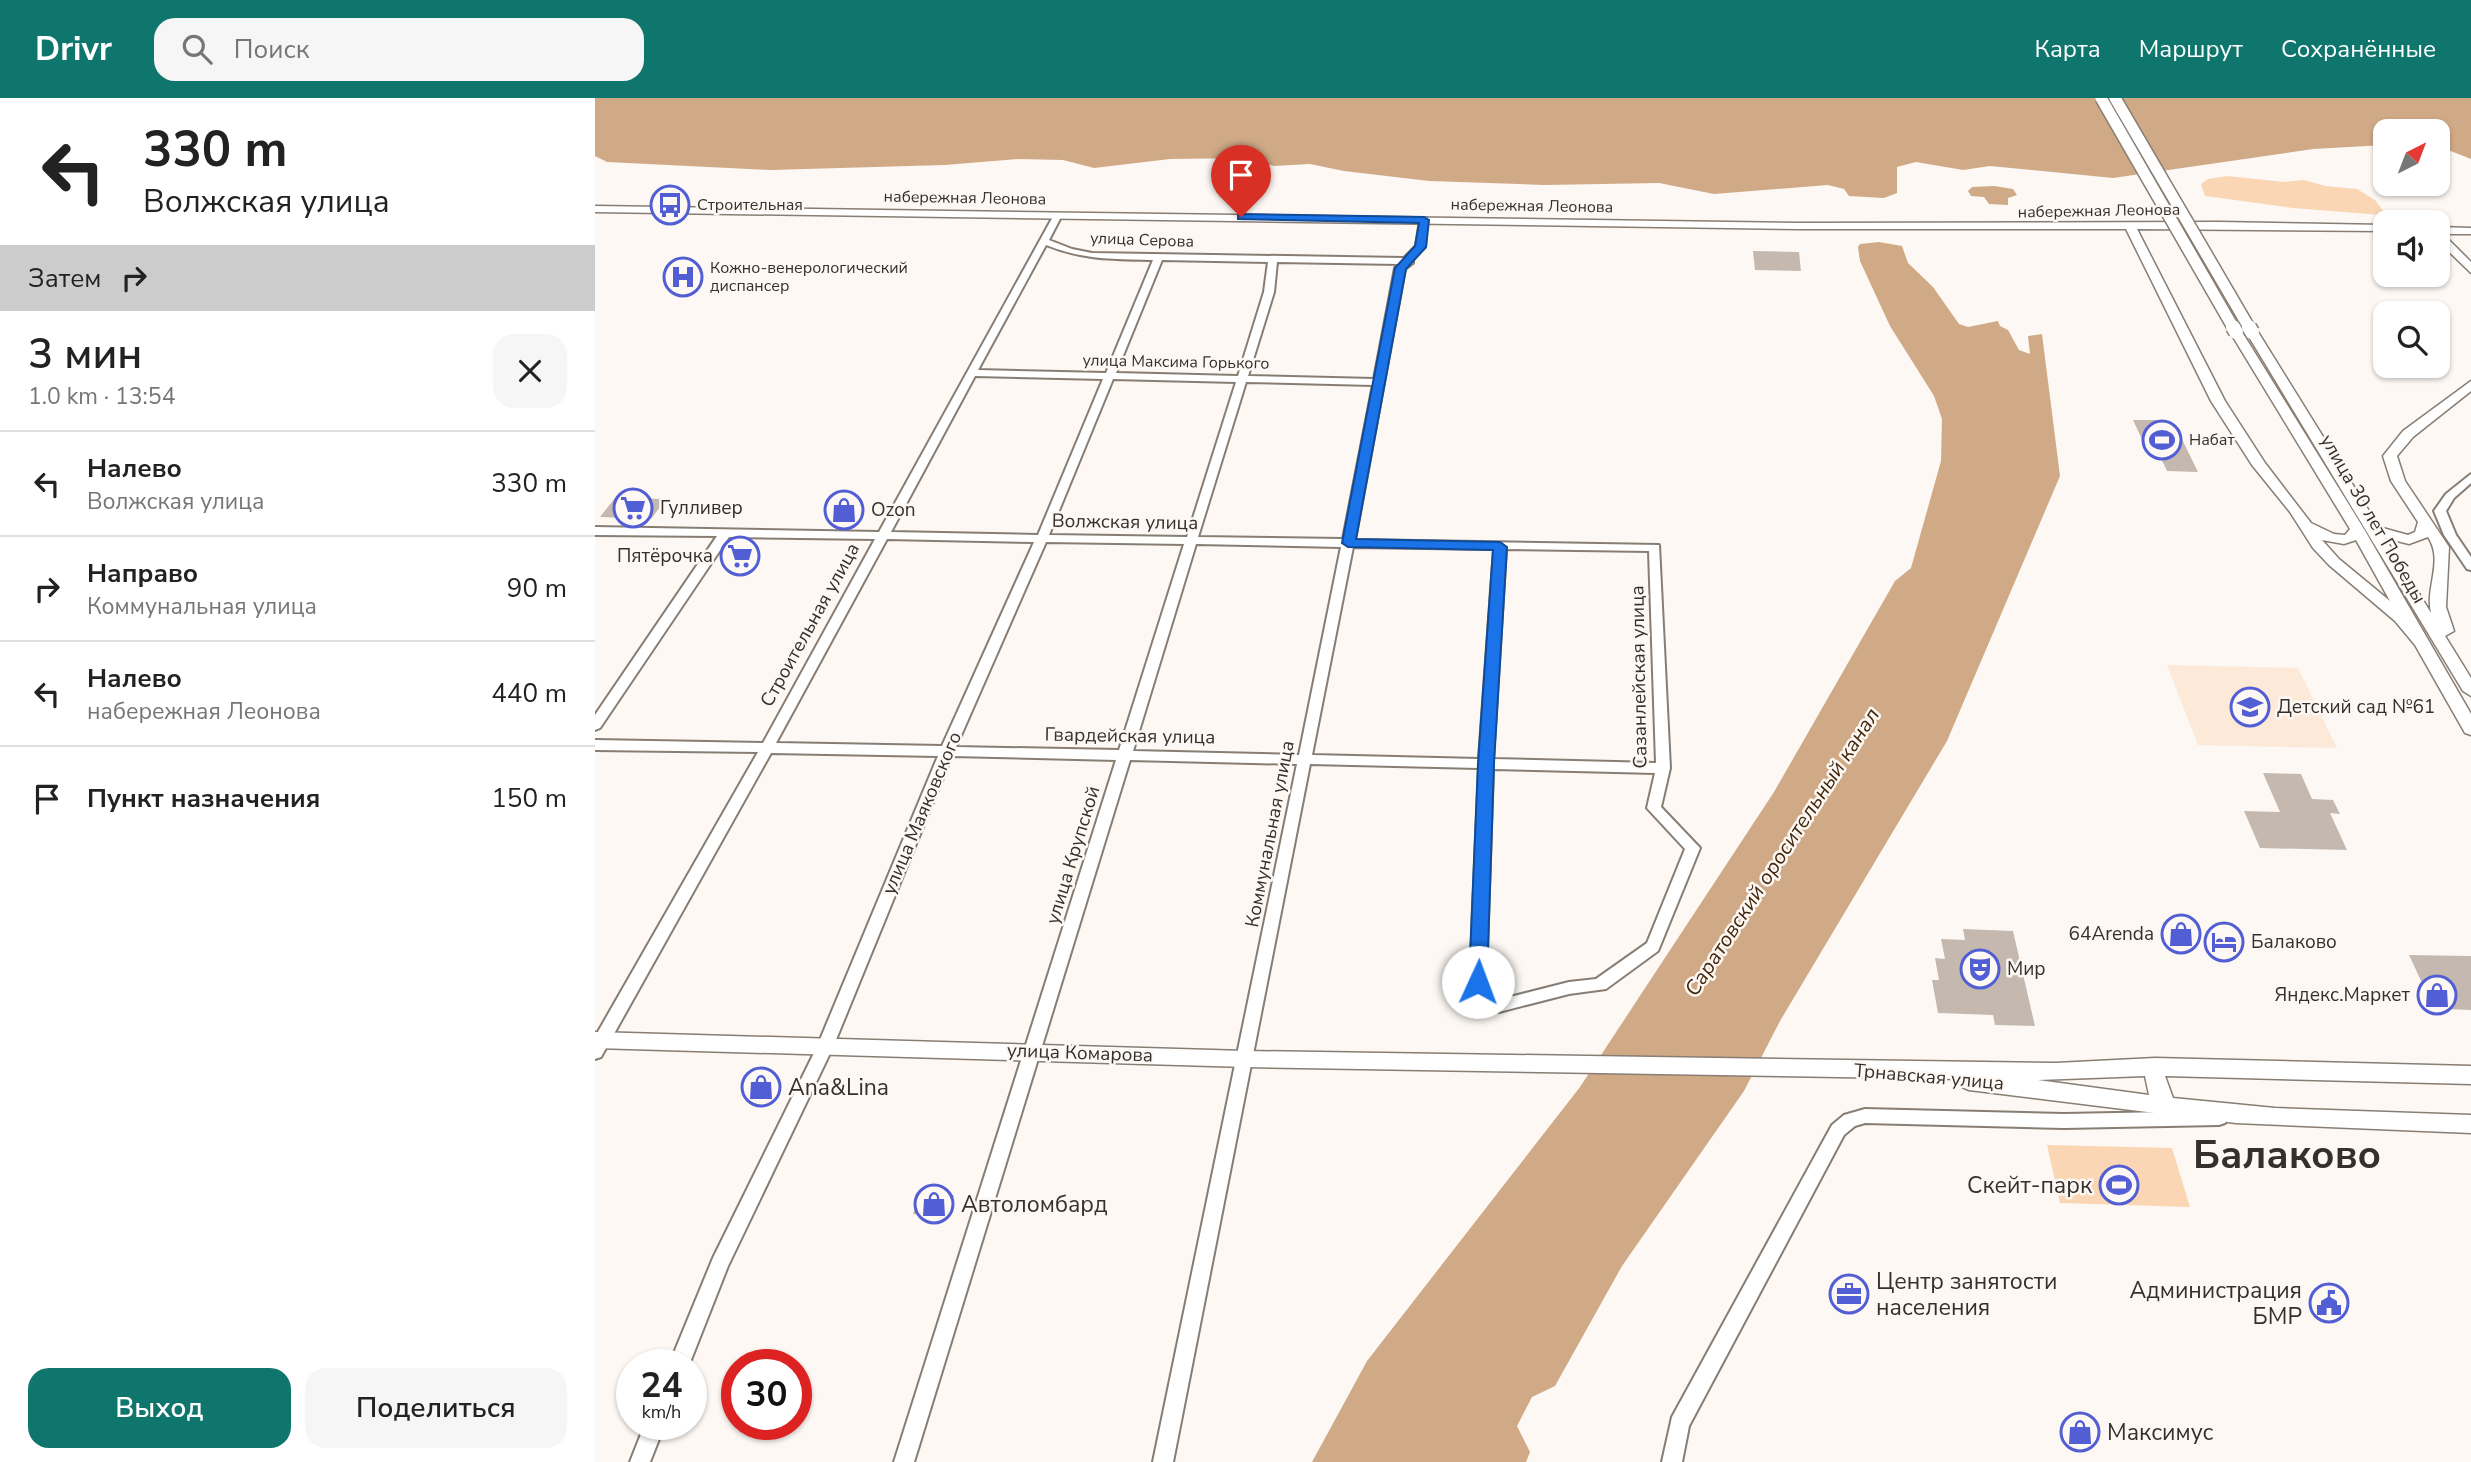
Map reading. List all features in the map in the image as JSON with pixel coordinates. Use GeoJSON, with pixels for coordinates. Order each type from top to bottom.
{"type":"FeatureCollection","features":[{"type":"Feature","properties":{"kind":"main road","name":"улица 30 лет Победы"},"geometry":{"type":"LineString","coordinates":[[2101,98],[2236,332],[2357,529],[2471,729]]}},
{"type":"Feature","properties":{"kind":"main road"},"geometry":{"type":"LineString","coordinates":[[2115,98],[2252,332],[2471,691]]}},
{"type":"Feature","properties":{"kind":"main road","name":"набережная Леонова"},"geometry":{"type":"LineString","coordinates":[[595,209],[1815,226],[2245,225],[2373,228]]}},
{"type":"Feature","properties":{"kind":"main road"},"geometry":{"type":"LineString","coordinates":[[2131,227],[2218,401],[2259,465],[2303,521],[2318,545],[2334,562],[2401,618],[2419,641]]}},
{"type":"Feature","properties":{"kind":"main road"},"geometry":{"type":"LineString","coordinates":[[2450,232],[2471,231]]}},
{"type":"Feature","properties":{"kind":"main road"},"geometry":{"type":"LineString","coordinates":[[2450,246],[2471,270]]}},
{"type":"Feature","properties":{"kind":"main road"},"geometry":{"type":"LineString","coordinates":[[2471,385],[2409,434],[2390,456],[2398,481],[2442,547],[2445,560],[2436,593],[2436,608],[2471,682]]}},
{"type":"Feature","properties":{"kind":"main road"},"geometry":{"type":"LineString","coordinates":[[2303,521],[2316,532],[2334,539],[2349,539],[2357,529]]}},
{"type":"Feature","properties":{"kind":"main road"},"geometry":{"type":"LineString","coordinates":[[2375,531],[2409,540],[2422,536],[2425,523]]}},
{"type":"Feature","properties":{"kind":"main road","name":"улица Комарова"},"geometry":{"type":"LineString","coordinates":[[597,1044],[1844,1069]]}},
{"type":"Feature","properties":{"kind":"main road"},"geometry":{"type":"LineString","coordinates":[[2155,1067],[2157,1093],[2166,1106]]}},
{"type":"Feature","properties":{"kind":"main road","name":"Трнавская улица"},"geometry":{"type":"LineString","coordinates":[[1844,1069],[2056,1072],[2155,1067],[2471,1075]]}},
{"type":"Feature","properties":{"kind":"main road","name":"Трнавская улица"},"geometry":{"type":"LineString","coordinates":[[1844,1069],[2057,1089],[2166,1106],[2274,1117],[2471,1124]]}},
{"type":"Feature","properties":{"kind":"street","name":"Строительная улица"},"geometry":{"type":"LineString","coordinates":[[597,1044],[767,748],[1058,215]]}},
{"type":"Feature","properties":{"kind":"street","name":"Коммунальная улица"},"geometry":{"type":"LineString","coordinates":[[1163,1462],[1246,1059],[1400,268],[1410,261],[1420,247],[1424,220]]}},
{"type":"Feature","properties":{"kind":"street","name":"улица Серова"},"geometry":{"type":"LineString","coordinates":[[1044,241],[1092,256],[1410,261]]}},
{"type":"Feature","properties":{"kind":"street","name":"улица Маяковского"},"geometry":{"type":"LineString","coordinates":[[685,1349],[720,1264],[825,1047],[947,751],[1042,538],[1159,257]]}},
{"type":"Feature","properties":{"kind":"street","name":"улица Крупской"},"geometry":{"type":"LineString","coordinates":[[904,1462],[1269,292],[1273,259]]}},
{"type":"Feature","properties":{"kind":"street","name":"улица Максима Горького"},"geometry":{"type":"LineString","coordinates":[[974,373],[1377,382]]}},
{"type":"Feature","properties":{"kind":"street"},"geometry":{"type":"LineString","coordinates":[[2471,477],[2450,496],[2440,511],[2450,536],[2471,566]]}},
{"type":"Feature","properties":{"kind":"street","name":"Волжская улица"},"geometry":{"type":"LineString","coordinates":[[595,531],[1655,548]]}},
{"type":"Feature","properties":{"kind":"street"},"geometry":{"type":"LineString","coordinates":[[595,726],[725,534]]}},
{"type":"Feature","properties":{"kind":"street"},"geometry":{"type":"LineString","coordinates":[[1486,763],[1500,547]]}},
{"type":"Feature","properties":{"kind":"street","name":"Сазанлейская улица"},"geometry":{"type":"LineString","coordinates":[[1486,763],[1478,982],[1499,1006],[1569,988],[1600,985],[1653,947],[1693,848],[1654,808],[1663,768],[1655,548]]}},
{"type":"Feature","properties":{"kind":"street","name":"Гвардейская улица"},"geometry":{"type":"LineString","coordinates":[[595,745],[1663,768]]}},
{"type":"Feature","properties":{"kind":"street"},"geometry":{"type":"LineString","coordinates":[[2057,1089],[2070,1097],[2076,1107],[2074,1114],[2064,1121]]}},
{"type":"Feature","properties":{"kind":"street"},"geometry":{"type":"LineString","coordinates":[[1672,1462],[1679,1424],[1809,1181],[1838,1130],[1850,1119],[1865,1116],[2064,1121],[2274,1117]]}},
{"type":"Feature","properties":{"kind":"street"},"geometry":{"type":"LineString","coordinates":[[640,1462],[649,1440]]}},
{"type":"Feature","properties":{"kind":"shaded area"},"geometry":{"type":"Polygon","coordinates":[[[2227,176],[2284,182],[2304,180],[2325,186],[2357,189],[2375,200],[2383,210],[2373,210],[2373,214],[2293,208],[2205,196],[2201,184],[2208,179],[2227,176]]]}},
{"type":"Feature","properties":{"kind":"shaded area","name":"Детский сад №61"},"geometry":{"type":"Polygon","coordinates":[[[2167,665],[2298,668],[2337,748],[2198,745],[2167,665]]]}},
{"type":"Feature","properties":{"kind":"shaded area","name":"Скейт-парк"},"geometry":{"type":"Polygon","coordinates":[[[2047,1145],[2172,1148],[2190,1207],[2060,1203],[2047,1145]]]}},
{"type":"Feature","properties":{"kind":"water"},"geometry":{"type":"Polygon","coordinates":[[[595,98],[2471,98],[2471,159],[2450,151],[2450,119],[2373,119],[2373,146],[2313,149],[2113,178],[1990,166],[1963,170],[1916,162],[1897,167],[1897,193],[1884,198],[1849,196],[1844,189],[1828,185],[1714,194],[1659,183],[1544,185],[1429,181],[1344,171],[1310,164],[1274,166],[1247,158],[1170,159],[1094,168],[1063,160],[1019,159],[945,165],[770,170],[607,162],[595,156],[595,98]]]}},
{"type":"Feature","properties":{"kind":"water"},"geometry":{"type":"Polygon","coordinates":[[[1972,187],[2013,189],[2017,195],[2008,198],[2008,205],[1989,204],[1984,197],[1971,196],[1968,191],[1972,187]]]}},
{"type":"Feature","properties":{"kind":"water","name":"Саратовский оросительный канал"},"geometry":{"type":"Polygon","coordinates":[[[1879,242],[1902,246],[1908,263],[1933,287],[1959,324],[1968,327],[1998,321],[2000,326],[2008,330],[2019,350],[2030,354],[2028,336],[2042,334],[2060,476],[1947,741],[1780,1021],[1744,1091],[1622,1266],[1555,1386],[1532,1397],[1517,1426],[1530,1452],[1526,1462],[1312,1462],[1367,1361],[1580,1087],[1774,792],[1895,581],[1911,568],[1941,461],[1942,419],[1934,396],[1890,326],[1860,261],[1860,244],[1879,242]]]}},
{"type":"Feature","properties":{"kind":"building"},"geometry":{"type":"Polygon","coordinates":[[[1753,251],[1799,252],[1801,271],[1755,270],[1753,251]]]}},
{"type":"Feature","properties":{"kind":"building","name":"Набат"},"geometry":{"type":"Polygon","coordinates":[[[2133,420],[2164,420],[2169,430],[2178,431],[2198,472],[2167,471],[2157,450],[2147,450],[2133,420]]]}},
{"type":"Feature","properties":{"kind":"building","name":"Гулливер"},"geometry":{"type":"Polygon","coordinates":[[[615,498],[666,499],[651,519],[600,517],[615,498]]]}},
{"type":"Feature","properties":{"kind":"building"},"geometry":{"type":"Polygon","coordinates":[[[2263,773],[2301,774],[2312,799],[2333,800],[2340,814],[2330,813],[2347,850],[2260,848],[2244,811],[2280,812],[2263,773]]]}},
{"type":"Feature","properties":{"kind":"building","name":"Мир"},"geometry":{"type":"Polygon","coordinates":[[[1963,929],[2013,931],[2035,1026],[1995,1025],[1993,1015],[1938,1013],[1932,980],[1939,980],[1935,958],[1945,959],[1941,939],[1965,940],[1963,929]]]}},
{"type":"Feature","properties":{"kind":"building"},"geometry":{"type":"Polygon","coordinates":[[[2409,955],[2471,956],[2471,1010],[2443,1009],[2445,1014],[2430,1014],[2424,1002],[2431,1002],[2409,955]]]}},
{"type":"Feature","properties":{"kind":"building","name":"Автоломбард"},"geometry":{"type":"Polygon","coordinates":[[[920,1194],[954,1195],[948,1215],[913,1214],[920,1194]]]}},
{"type":"Feature","properties":{"kind":"place","name":"Строительная"},"geometry":{"type":"Point","coordinates":[670,205]}},
{"type":"Feature","properties":{"kind":"place","name":"Кожно-венерологический диспансер"},"geometry":{"type":"Point","coordinates":[683,277]}},
{"type":"Feature","properties":{"kind":"place","name":"Набат"},"geometry":{"type":"Point","coordinates":[2162,440]}},
{"type":"Feature","properties":{"kind":"place","name":"Гулливер"},"geometry":{"type":"Point","coordinates":[633,508]}},
{"type":"Feature","properties":{"kind":"place","name":"Ozon"},"geometry":{"type":"Point","coordinates":[844,510]}},
{"type":"Feature","properties":{"kind":"place","name":"Пятёрочка"},"geometry":{"type":"Point","coordinates":[740,556]}},
{"type":"Feature","properties":{"kind":"place","name":"Детский сад №61"},"geometry":{"type":"Point","coordinates":[2250,707]}},
{"type":"Feature","properties":{"kind":"place","name":"64Arenda"},"geometry":{"type":"Point","coordinates":[2181,934]}},
{"type":"Feature","properties":{"kind":"place","name":"Балаково"},"geometry":{"type":"Point","coordinates":[2224,942]}},
{"type":"Feature","properties":{"kind":"place","name":"Мир"},"geometry":{"type":"Point","coordinates":[1980,969]}},
{"type":"Feature","properties":{"kind":"place","name":"Яндекс.Маркет"},"geometry":{"type":"Point","coordinates":[2437,995]}},
{"type":"Feature","properties":{"kind":"place","name":"Ana&Lina"},"geometry":{"type":"Point","coordinates":[761,1087]}},
{"type":"Feature","properties":{"kind":"place","name":"Скейт-парк"},"geometry":{"type":"Point","coordinates":[2119,1185]}},
{"type":"Feature","properties":{"kind":"place","name":"Автоломбард"},"geometry":{"type":"Point","coordinates":[934,1204]}},
{"type":"Feature","properties":{"kind":"place","name":"Центр занятости населения"},"geometry":{"type":"Point","coordinates":[1849,1294]}},
{"type":"Feature","properties":{"kind":"place","name":"Администрация БМР"},"geometry":{"type":"Point","coordinates":[2329,1303]}},
{"type":"Feature","properties":{"kind":"place","name":"Максимус"},"geometry":{"type":"Point","coordinates":[2080,1432]}},
{"type":"Feature","properties":{"kind":"district","name":"Балаково"},"geometry":{"type":"Point","coordinates":[2287,1155]}},
{"type":"Feature","properties":{"kind":"route"},"geometry":{"type":"LineString","coordinates":[[1241,217],[1424,220],[1420,247],[1410,261],[1400,268],[1348,543],[1500,547],[1486,763],[1478,982]]}}]}
